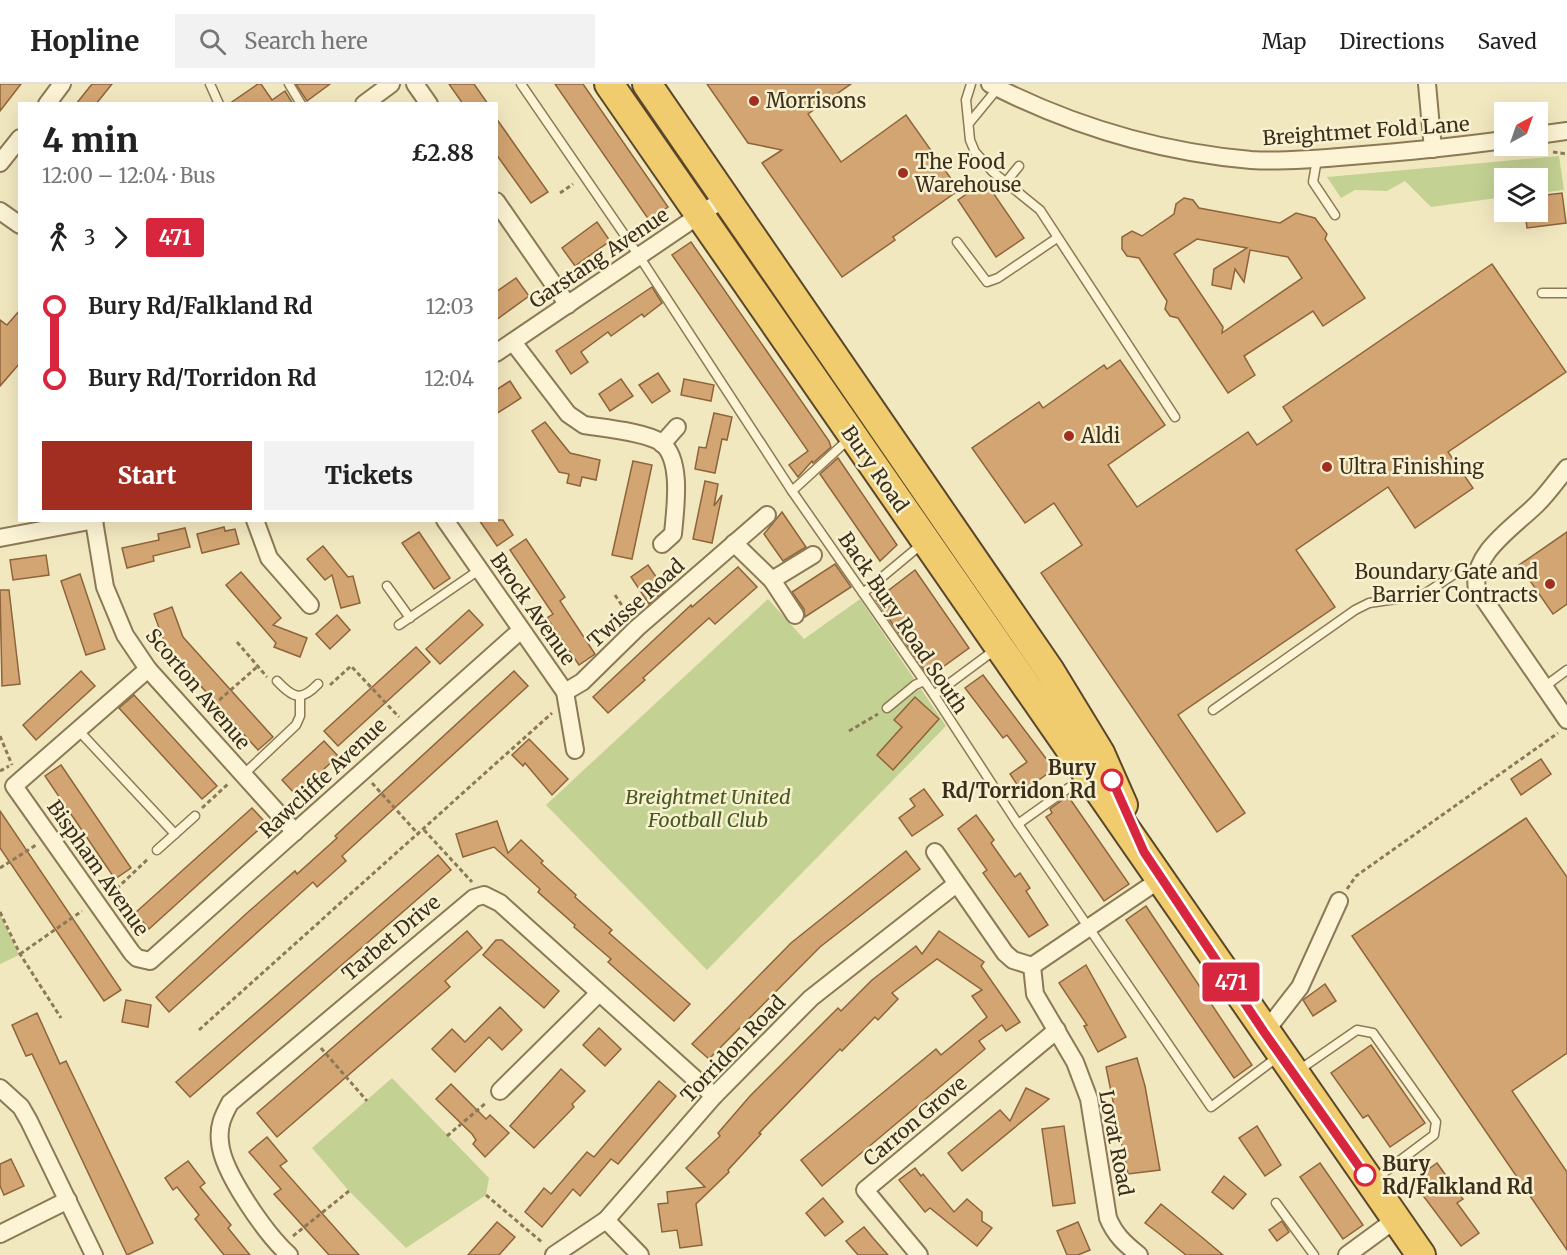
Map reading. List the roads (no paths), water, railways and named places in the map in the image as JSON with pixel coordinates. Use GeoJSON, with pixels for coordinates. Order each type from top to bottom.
{"type":"FeatureCollection","features":[{"type":"Feature","properties":{"kind":"highway","name":"Bury Road"},"geometry":{"type":"LineString","coordinates":[[609,84],[1086,775],[1144,852],[1264,1032],[1421,1255]]}},
{"type":"Feature","properties":{"kind":"highway","name":"Bury Road"},"geometry":{"type":"LineString","coordinates":[[647,84],[1050,671],[1100,753],[1144,852]]}},
{"type":"Feature","properties":{"kind":"street"},"geometry":{"type":"LineString","coordinates":[[48,102],[62,84]]}},
{"type":"Feature","properties":{"kind":"street"},"geometry":{"type":"LineString","coordinates":[[367,102],[391,84]]}},
{"type":"Feature","properties":{"kind":"street"},"geometry":{"type":"LineString","coordinates":[[415,84],[428,102]]}},
{"type":"Feature","properties":{"kind":"street"},"geometry":{"type":"LineString","coordinates":[[1427,84],[1433,149]]}},
{"type":"Feature","properties":{"kind":"street","name":"Breightmet Fold Lane"},"geometry":{"type":"LineString","coordinates":[[994,86],[1072,120],[1181,152],[1253,160],[1317,159],[1494,141]]}},
{"type":"Feature","properties":{"kind":"street"},"geometry":{"type":"LineString","coordinates":[[1548,134],[1567,131]]}},
{"type":"Feature","properties":{"kind":"street"},"geometry":{"type":"LineString","coordinates":[[0,163],[18,140]]}},
{"type":"Feature","properties":{"kind":"street","name":"Garstang Avenue"},"geometry":{"type":"LineString","coordinates":[[498,352],[726,197]]}},
{"type":"Feature","properties":{"kind":"street"},"geometry":{"type":"LineString","coordinates":[[498,204],[568,305]]}},
{"type":"Feature","properties":{"kind":"street"},"geometry":{"type":"LineString","coordinates":[[0,211],[18,224]]}},
{"type":"Feature","properties":{"kind":"street"},"geometry":{"type":"LineString","coordinates":[[513,342],[568,414],[576,420],[584,424],[652,438],[662,444],[668,452],[677,481],[673,542]]}},
{"type":"Feature","properties":{"kind":"street"},"geometry":{"type":"LineString","coordinates":[[662,444],[677,427]]}},
{"type":"Feature","properties":{"kind":"street"},"geometry":{"type":"LineString","coordinates":[[1567,468],[1539,502],[1491,548],[1478,569],[1478,589],[1567,720]]}},
{"type":"Feature","properties":{"kind":"street","name":"Twisse Road"},"geometry":{"type":"LineString","coordinates":[[565,692],[582,682],[637,628],[767,515]]}},
{"type":"Feature","properties":{"kind":"street"},"geometry":{"type":"LineString","coordinates":[[0,538],[84,522]]}},
{"type":"Feature","properties":{"kind":"street","name":"Scorton Avenue"},"geometry":{"type":"LineString","coordinates":[[89,522],[105,587],[125,635],[148,669],[295,832]]}},
{"type":"Feature","properties":{"kind":"street"},"geometry":{"type":"LineString","coordinates":[[256,522],[269,558],[310,605]]}},
{"type":"Feature","properties":{"kind":"street","name":"Brock Avenue"},"geometry":{"type":"LineString","coordinates":[[446,522],[565,692],[580,727],[575,750]]}},
{"type":"Feature","properties":{"kind":"street"},"geometry":{"type":"LineString","coordinates":[[734,543],[772,580],[795,615]]}},
{"type":"Feature","properties":{"kind":"street"},"geometry":{"type":"LineString","coordinates":[[772,580],[813,555]]}},
{"type":"Feature","properties":{"kind":"street","name":"Rawcliffe Avenue"},"geometry":{"type":"LineString","coordinates":[[155,958],[408,728],[521,630]]}},
{"type":"Feature","properties":{"kind":"street"},"geometry":{"type":"LineString","coordinates":[[79,731],[148,669]]}},
{"type":"Feature","properties":{"kind":"street","name":"Bispham Avenue"},"geometry":{"type":"LineString","coordinates":[[79,731],[14,786],[137,958],[150,961],[155,958]]}},
{"type":"Feature","properties":{"kind":"street"},"geometry":{"type":"LineString","coordinates":[[935,852],[1005,953],[1013,960],[1032,966],[1162,878]]}},
{"type":"Feature","properties":{"kind":"street","name":"Torridon Road"},"geometry":{"type":"LineString","coordinates":[[555,1254],[606,1220],[714,1096],[811,998],[956,885]]}},
{"type":"Feature","properties":{"kind":"street","name":"Tarbet Drive"},"geometry":{"type":"LineString","coordinates":[[284,1251],[264,1227],[233,1178],[219,1143],[221,1118],[231,1103],[466,902],[484,895],[500,903],[598,994]]}},
{"type":"Feature","properties":{"kind":"street"},"geometry":{"type":"LineString","coordinates":[[1264,1032],[1300,987],[1339,901]]}},
{"type":"Feature","properties":{"kind":"street","name":"Lovat Road"},"geometry":{"type":"LineString","coordinates":[[1032,966],[1035,994],[1075,1062],[1089,1099],[1108,1218],[1117,1236],[1139,1255]]}},
{"type":"Feature","properties":{"kind":"street"},"geometry":{"type":"LineString","coordinates":[[500,1091],[598,994],[714,1096]]}},
{"type":"Feature","properties":{"kind":"street","name":"Carron Grove"},"geometry":{"type":"LineString","coordinates":[[919,1255],[865,1190],[1057,1030]]}},
{"type":"Feature","properties":{"kind":"street"},"geometry":{"type":"LineString","coordinates":[[0,1088],[21,1107],[94,1255]]}},
{"type":"Feature","properties":{"kind":"street"},"geometry":{"type":"LineString","coordinates":[[0,1234],[68,1200]]}},
{"type":"Feature","properties":{"kind":"street"},"geometry":{"type":"LineString","coordinates":[[606,1220],[640,1255]]}},
{"type":"Feature","properties":{"kind":"street"},"geometry":{"type":"LineString","coordinates":[[1347,1255],[1396,1220]]}},
{"type":"Feature","properties":{"kind":"lane"},"geometry":{"type":"LineString","coordinates":[[210,84],[218,102]]}},
{"type":"Feature","properties":{"kind":"lane"},"geometry":{"type":"LineString","coordinates":[[288,84],[301,102]]}},
{"type":"Feature","properties":{"kind":"lane","name":"Back Bury Road South"},"geometry":{"type":"LineString","coordinates":[[521,84],[639,256],[792,491],[934,695],[1018,824],[1211,1107],[1287,1064]]}},
{"type":"Feature","properties":{"kind":"lane"},"geometry":{"type":"LineString","coordinates":[[971,84],[966,100],[970,140],[975,152],[1040,210],[1175,417]]}},
{"type":"Feature","properties":{"kind":"lane"},"geometry":{"type":"LineString","coordinates":[[970,123],[994,86]]}},
{"type":"Feature","properties":{"kind":"lane"},"geometry":{"type":"LineString","coordinates":[[1317,159],[1313,182],[1335,215]]}},
{"type":"Feature","properties":{"kind":"lane"},"geometry":{"type":"LineString","coordinates":[[1006,182],[1019,166]]}},
{"type":"Feature","properties":{"kind":"lane"},"geometry":{"type":"LineString","coordinates":[[957,242],[987,282],[998,278],[1057,238]]}},
{"type":"Feature","properties":{"kind":"lane"},"geometry":{"type":"LineString","coordinates":[[1542,293],[1567,293]]}},
{"type":"Feature","properties":{"kind":"lane"},"geometry":{"type":"LineString","coordinates":[[792,491],[852,436]]}},
{"type":"Feature","properties":{"kind":"lane"},"geometry":{"type":"LineString","coordinates":[[863,593],[926,541]]}},
{"type":"Feature","properties":{"kind":"lane"},"geometry":{"type":"LineString","coordinates":[[1213,710],[1354,610],[1369,603],[1423,595],[1459,571],[1478,569]]}},
{"type":"Feature","properties":{"kind":"lane"},"geometry":{"type":"LineString","coordinates":[[399,625],[479,570]]}},
{"type":"Feature","properties":{"kind":"lane"},"geometry":{"type":"LineString","coordinates":[[387,586],[410,618]]}},
{"type":"Feature","properties":{"kind":"lane"},"geometry":{"type":"LineString","coordinates":[[934,695],[999,647]]}},
{"type":"Feature","properties":{"kind":"lane"},"geometry":{"type":"LineString","coordinates":[[1544,687],[1567,670]]}},
{"type":"Feature","properties":{"kind":"lane"},"geometry":{"type":"LineString","coordinates":[[277,681],[287,692],[300,700]]}},
{"type":"Feature","properties":{"kind":"lane"},"geometry":{"type":"LineString","coordinates":[[887,708],[915,685],[924,681]]}},
{"type":"Feature","properties":{"kind":"lane"},"geometry":{"type":"LineString","coordinates":[[300,700],[318,684]]}},
{"type":"Feature","properties":{"kind":"lane"},"geometry":{"type":"LineString","coordinates":[[242,773],[290,733],[300,716],[300,700]]}},
{"type":"Feature","properties":{"kind":"lane"},"geometry":{"type":"LineString","coordinates":[[79,731],[175,834]]}},
{"type":"Feature","properties":{"kind":"lane"},"geometry":{"type":"LineString","coordinates":[[1018,824],[1086,775]]}},
{"type":"Feature","properties":{"kind":"lane"},"geometry":{"type":"LineString","coordinates":[[157,850],[195,816]]}},
{"type":"Feature","properties":{"kind":"lane"},"geometry":{"type":"LineString","coordinates":[[1287,1064],[1357,1030],[1373,1033],[1436,1122],[1434,1136],[1371,1183]]}},
{"type":"Feature","properties":{"kind":"lane"},"geometry":{"type":"LineString","coordinates":[[1276,1203],[1314,1255]]}},
{"type":"Feature","properties":{"kind":"place","name":"Morrisons"},"geometry":{"type":"Point","coordinates":[754,101]}},
{"type":"Feature","properties":{"kind":"place","name":"The Food Warehouse"},"geometry":{"type":"Point","coordinates":[903,173]}},
{"type":"Feature","properties":{"kind":"place","name":"Aldi"},"geometry":{"type":"Point","coordinates":[1069,436]}},
{"type":"Feature","properties":{"kind":"place","name":"Ultra Finishing"},"geometry":{"type":"Point","coordinates":[1327,467]}},
{"type":"Feature","properties":{"kind":"place","name":"Boundary Gate and Barrier Contracts"},"geometry":{"type":"Point","coordinates":[1550,584]}},
{"type":"Feature","properties":{"kind":"place","name":"Bury Rd/Torridon Rd"},"geometry":{"type":"Point","coordinates":[1112,780]}},
{"type":"Feature","properties":{"kind":"place","name":"Bury Rd/Falkland Rd"},"geometry":{"type":"Point","coordinates":[1365,1175]}},
{"type":"Feature","properties":{"kind":"park label","name":"Breightmet United Football Club"},"geometry":{"type":"Point","coordinates":[708,808]}}]}
